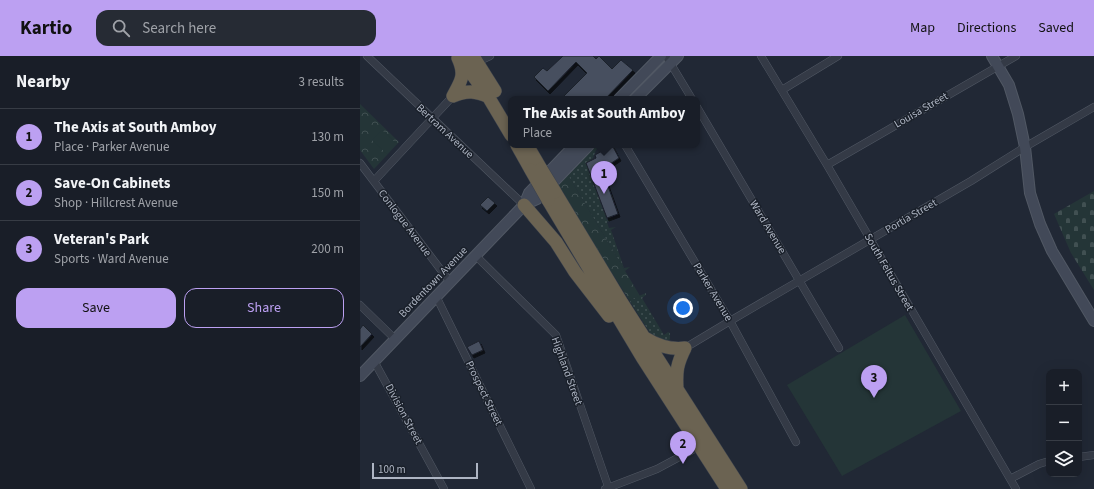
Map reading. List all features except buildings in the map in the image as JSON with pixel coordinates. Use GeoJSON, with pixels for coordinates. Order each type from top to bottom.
{"type":"FeatureCollection","features":[{"type":"Feature","properties":{"kind":"highway"},"geometry":{"type":"LineString","coordinates":[[453,96],[462,79],[462,65],[458,56]]}},
{"type":"Feature","properties":{"kind":"highway"},"geometry":{"type":"LineString","coordinates":[[458,56],[489,98],[508,130]]}},
{"type":"Feature","properties":{"kind":"highway"},"geometry":{"type":"LineString","coordinates":[[475,59],[508,113]]}},
{"type":"Feature","properties":{"kind":"highway"},"geometry":{"type":"LineString","coordinates":[[453,96],[460,93],[474,91],[489,98]]}},
{"type":"Feature","properties":{"kind":"highway"},"geometry":{"type":"LineString","coordinates":[[519,148],[536,170],[741,489]]}},
{"type":"Feature","properties":{"kind":"highway"},"geometry":{"type":"LineString","coordinates":[[528,148],[536,170]]}},
{"type":"Feature","properties":{"kind":"highway"},"geometry":{"type":"LineString","coordinates":[[552,196],[642,357],[727,489]]}},
{"type":"Feature","properties":{"kind":"highway"},"geometry":{"type":"LineString","coordinates":[[524,205],[556,242],[575,272],[605,310],[623,337],[642,357]]}},
{"type":"Feature","properties":{"kind":"highway"},"geometry":{"type":"LineString","coordinates":[[644,337],[666,348],[685,348]]}},
{"type":"Feature","properties":{"kind":"highway"},"geometry":{"type":"LineString","coordinates":[[677,389],[676,372],[678,361],[685,348]]}},
{"type":"Feature","properties":{"kind":"street","name":"Bertram Avenue"},"geometry":{"type":"LineString","coordinates":[[367,56],[524,205]]}},
{"type":"Feature","properties":{"kind":"street"},"geometry":{"type":"LineString","coordinates":[[475,59],[490,56]]}},
{"type":"Feature","properties":{"kind":"street"},"geometry":{"type":"LineString","coordinates":[[622,96],[661,56]]}},
{"type":"Feature","properties":{"kind":"street","name":"South Feltus Street"},"geometry":{"type":"LineString","coordinates":[[761,56],[827,165],[869,240],[1016,489]]}},
{"type":"Feature","properties":{"kind":"street"},"geometry":{"type":"LineString","coordinates":[[782,90],[838,56]]}},
{"type":"Feature","properties":{"kind":"street"},"geometry":{"type":"LineString","coordinates":[[992,56],[1009,85],[1018,114],[1026,147],[1030,193],[1040,224],[1052,251],[1094,321]]}},
{"type":"Feature","properties":{"kind":"street","name":"Louisa Street"},"geometry":{"type":"LineString","coordinates":[[827,165],[1016,56]]}},
{"type":"Feature","properties":{"kind":"street"},"geometry":{"type":"LineString","coordinates":[[638,96],[672,58],[691,96]]}},
{"type":"Feature","properties":{"kind":"street"},"geometry":{"type":"LineString","coordinates":[[374,181],[453,96]]}},
{"type":"Feature","properties":{"kind":"street","name":"Portia Street"},"geometry":{"type":"LineString","coordinates":[[685,348],[971,181],[1094,106]]}},
{"type":"Feature","properties":{"kind":"street","name":"Ward Avenue"},"geometry":{"type":"LineString","coordinates":[[700,112],[839,348]]}},
{"type":"Feature","properties":{"kind":"street","name":"Bordentown Avenue"},"geometry":{"type":"LineString","coordinates":[[570,157],[574,148]]}},
{"type":"Feature","properties":{"kind":"street","name":"Bordentown Avenue"},"geometry":{"type":"LineString","coordinates":[[360,376],[524,205],[529,193],[570,157],[584,148]]}},
{"type":"Feature","properties":{"kind":"street","name":"Parker Avenue"},"geometry":{"type":"LineString","coordinates":[[627,148],[730,321],[796,442]]}},
{"type":"Feature","properties":{"kind":"street","name":"Conlogue Avenue"},"geometry":{"type":"LineString","coordinates":[[360,163],[450,282]]}},
{"type":"Feature","properties":{"kind":"street","name":"Highland Street"},"geometry":{"type":"LineString","coordinates":[[476,256],[556,336],[607,488]]}},
{"type":"Feature","properties":{"kind":"street","name":"Prospect Street"},"geometry":{"type":"LineString","coordinates":[[436,296],[532,489]]}},
{"type":"Feature","properties":{"kind":"street"},"geometry":{"type":"LineString","coordinates":[[360,305],[395,340]]}},
{"type":"Feature","properties":{"kind":"street","name":"Division Street"},"geometry":{"type":"LineString","coordinates":[[374,361],[444,489]]}},
{"type":"Feature","properties":{"kind":"street"},"geometry":{"type":"LineString","coordinates":[[607,488],[657,469],[700,446]]}},
{"type":"Feature","properties":{"kind":"street"},"geometry":{"type":"LineString","coordinates":[[1082,457],[1094,455]]}},
{"type":"Feature","properties":{"kind":"street"},"geometry":{"type":"LineString","coordinates":[[1010,479],[1039,464],[1046,463]]}},
{"type":"Feature","properties":{"kind":"green space"},"geometry":{"type":"Polygon","coordinates":[[[360,104],[399,142],[374,169],[360,150],[360,104]]]}},
{"type":"Feature","properties":{"kind":"green space"},"geometry":{"type":"Polygon","coordinates":[[[382,130],[397,144],[387,154],[372,140],[382,130]]]}},
{"type":"Feature","properties":{"kind":"green space"},"geometry":{"type":"Polygon","coordinates":[[[594,148],[598,148],[593,158],[586,163],[607,220],[614,219],[607,222],[609,228],[616,227],[611,230],[624,268],[630,267],[625,271],[568,175],[594,148]]]}},
{"type":"Feature","properties":{"kind":"green space"},"geometry":{"type":"Polygon","coordinates":[[[568,175],[640,296],[629,300],[566,200],[565,195],[558,185],[568,175]]]}},
{"type":"Feature","properties":{"kind":"green space"},"geometry":{"type":"Polygon","coordinates":[[[1094,191],[1094,290],[1071,253],[1054,214],[1094,191]]]}},
{"type":"Feature","properties":{"kind":"green space"},"geometry":{"type":"Polygon","coordinates":[[[646,293],[646,295],[642,298],[664,335],[668,332],[670,333],[670,339],[668,341],[652,336],[629,300],[646,293]]]}},
{"type":"Feature","properties":{"kind":"green space"},"geometry":{"type":"Polygon","coordinates":[[[905,315],[961,411],[842,476],[787,385],[905,315]]]}},
{"type":"Feature","properties":{"kind":"place","name":"The Axis at South Amboy"},"geometry":{"type":"Point","coordinates":[604,194]}},
{"type":"Feature","properties":{"kind":"place","name":"Veteran's Park"},"geometry":{"type":"Point","coordinates":[874,398]}},
{"type":"Feature","properties":{"kind":"place","name":"Save-On Cabinets"},"geometry":{"type":"Point","coordinates":[683,464]}}]}
